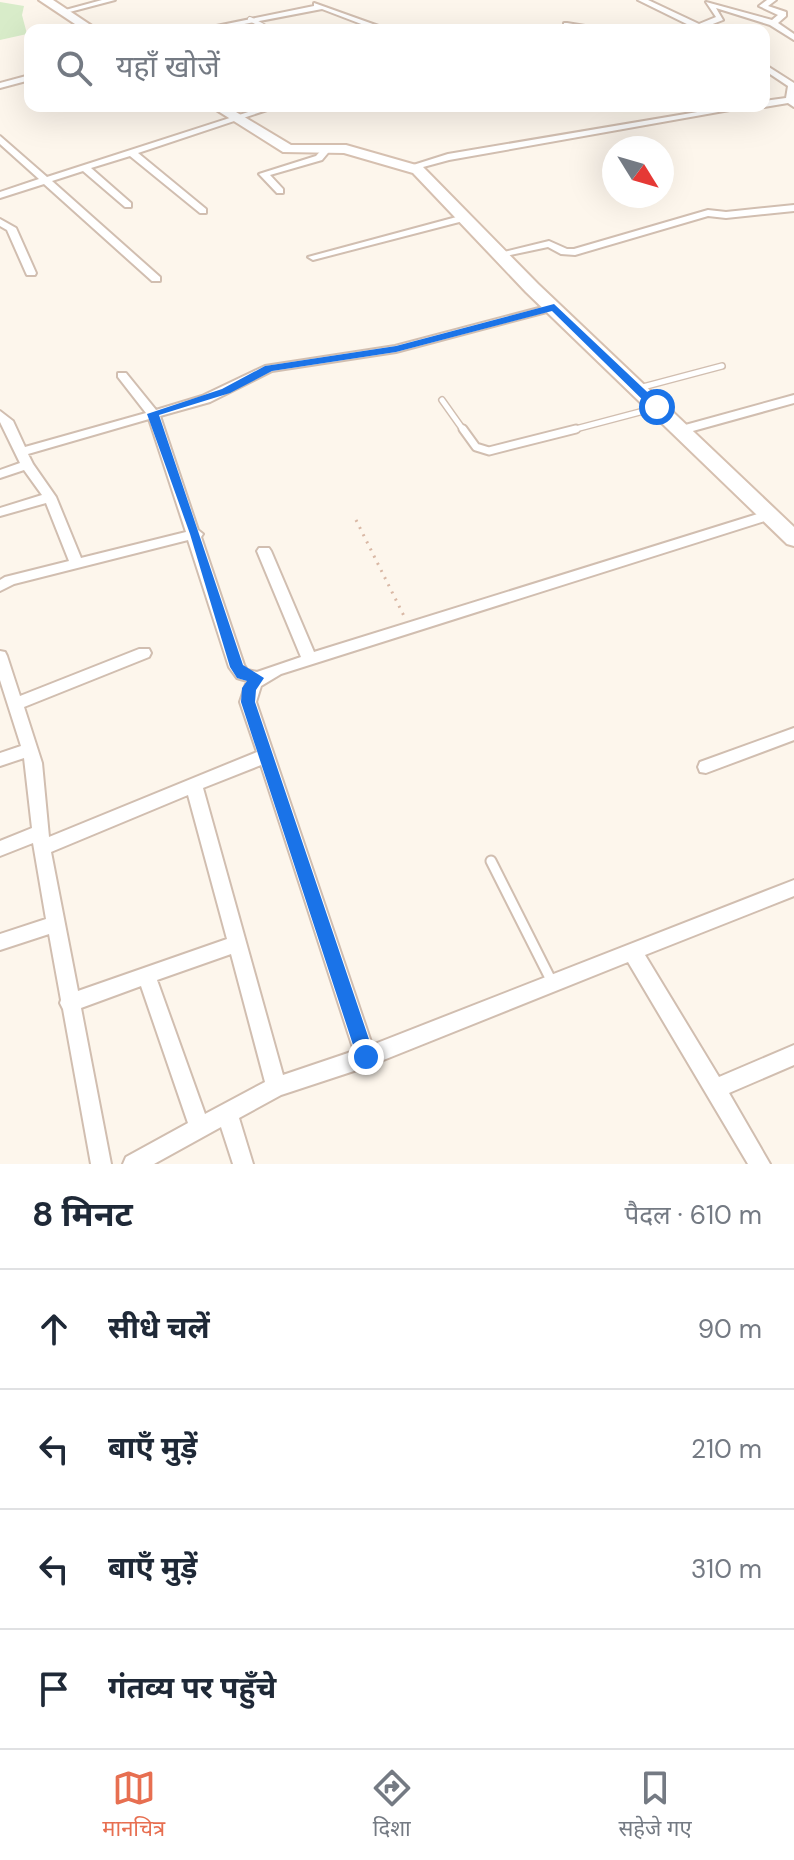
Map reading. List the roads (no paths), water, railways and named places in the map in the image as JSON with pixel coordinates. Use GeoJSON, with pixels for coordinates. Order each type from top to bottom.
{"type":"FeatureCollection","features":[{"type":"Feature","properties":{"kind":"street"},"geometry":{"type":"LineString","coordinates":[[45,0],[82,24]]}},
{"type":"Feature","properties":{"kind":"street"},"geometry":{"type":"LineString","coordinates":[[62,12],[111,0]]}},
{"type":"Feature","properties":{"kind":"street"},"geometry":{"type":"LineString","coordinates":[[311,0],[369,24]]}},
{"type":"Feature","properties":{"kind":"street"},"geometry":{"type":"LineString","coordinates":[[642,0],[694,24]]}},
{"type":"Feature","properties":{"kind":"street"},"geometry":{"type":"LineString","coordinates":[[772,0],[763,6],[783,14],[773,23]]}},
{"type":"Feature","properties":{"kind":"street"},"geometry":{"type":"LineString","coordinates":[[706,2],[721,16],[709,24]]}},
{"type":"Feature","properties":{"kind":"street"},"geometry":{"type":"LineString","coordinates":[[706,2],[773,23],[794,38]]}},
{"type":"Feature","properties":{"kind":"street"},"geometry":{"type":"LineString","coordinates":[[228,24],[322,7]]}},
{"type":"Feature","properties":{"kind":"street"},"geometry":{"type":"LineString","coordinates":[[770,70],[793,85],[792,102],[770,104]]}},
{"type":"Feature","properties":{"kind":"street"},"geometry":{"type":"LineString","coordinates":[[0,86],[24,79]]}},
{"type":"Feature","properties":{"kind":"street"},"geometry":{"type":"LineString","coordinates":[[228,112],[300,156]]}},
{"type":"Feature","properties":{"kind":"street"},"geometry":{"type":"LineString","coordinates":[[0,195],[256,112]]}},
{"type":"Feature","properties":{"kind":"street"},"geometry":{"type":"LineString","coordinates":[[280,191],[264,174],[300,156],[328,148],[359,151],[388,164],[412,167],[477,152],[713,112]]}},
{"type":"Feature","properties":{"kind":"street"},"geometry":{"type":"LineString","coordinates":[[0,139],[156,279]]}},
{"type":"Feature","properties":{"kind":"street"},"geometry":{"type":"LineString","coordinates":[[131,152],[203,211]]}},
{"type":"Feature","properties":{"kind":"street"},"geometry":{"type":"LineString","coordinates":[[84,167],[128,205]]}},
{"type":"Feature","properties":{"kind":"street"},"geometry":{"type":"LineString","coordinates":[[412,167],[794,539]]}},
{"type":"Feature","properties":{"kind":"street"},"geometry":{"type":"LineString","coordinates":[[501,254],[549,244],[571,252],[708,213],[726,215],[794,208]]}},
{"type":"Feature","properties":{"kind":"street"},"geometry":{"type":"LineString","coordinates":[[313,257],[464,218]]}},
{"type":"Feature","properties":{"kind":"street"},"geometry":{"type":"LineString","coordinates":[[0,222],[11,228],[31,273]]}},
{"type":"Feature","properties":{"kind":"street"},"geometry":{"type":"LineString","coordinates":[[0,474],[25,458],[226,391],[269,368],[396,349],[554,307]]}},
{"type":"Feature","properties":{"kind":"street"},"geometry":{"type":"LineString","coordinates":[[122,375],[153,414],[196,534],[237,667],[242,674],[257,678]]}},
{"type":"Feature","properties":{"kind":"street"},"geometry":{"type":"LineString","coordinates":[[682,430],[794,399]]}},
{"type":"Feature","properties":{"kind":"street"},"geometry":{"type":"LineString","coordinates":[[0,415],[9,424],[25,458],[50,497],[77,564]]}},
{"type":"Feature","properties":{"kind":"street"},"geometry":{"type":"LineString","coordinates":[[0,445],[15,440]]}},
{"type":"Feature","properties":{"kind":"street"},"geometry":{"type":"LineString","coordinates":[[0,512],[50,497]]}},
{"type":"Feature","properties":{"kind":"street"},"geometry":{"type":"LineString","coordinates":[[366,1057],[248,702],[249,688],[257,678],[310,660],[769,515]]}},
{"type":"Feature","properties":{"kind":"street"},"geometry":{"type":"LineString","coordinates":[[0,586],[196,534]]}},
{"type":"Feature","properties":{"kind":"street"},"geometry":{"type":"LineString","coordinates":[[264,551],[310,660]]}},
{"type":"Feature","properties":{"kind":"street"},"geometry":{"type":"LineString","coordinates":[[16,704],[144,653]]}},
{"type":"Feature","properties":{"kind":"street"},"geometry":{"type":"LineString","coordinates":[[0,659],[30,749],[55,924],[101,1164]]}},
{"type":"Feature","properties":{"kind":"street"},"geometry":{"type":"LineString","coordinates":[[706,767],[794,734]]}},
{"type":"Feature","properties":{"kind":"street"},"geometry":{"type":"LineString","coordinates":[[0,760],[30,749]]}},
{"type":"Feature","properties":{"kind":"street"},"geometry":{"type":"LineString","coordinates":[[0,849],[41,840],[267,755]]}},
{"type":"Feature","properties":{"kind":"street"},"geometry":{"type":"LineString","coordinates":[[194,785],[276,1087]]}},
{"type":"Feature","properties":{"kind":"street"},"geometry":{"type":"LineString","coordinates":[[133,1164],[200,1127],[228,1116],[276,1087],[366,1057],[794,888]]}},
{"type":"Feature","properties":{"kind":"street"},"geometry":{"type":"LineString","coordinates":[[0,942],[55,924]]}},
{"type":"Feature","properties":{"kind":"street"},"geometry":{"type":"LineString","coordinates":[[69,1003],[147,978],[235,944]]}},
{"type":"Feature","properties":{"kind":"street"},"geometry":{"type":"LineString","coordinates":[[633,953],[760,1164]]}},
{"type":"Feature","properties":{"kind":"street"},"geometry":{"type":"LineString","coordinates":[[147,978],[200,1127]]}},
{"type":"Feature","properties":{"kind":"street"},"geometry":{"type":"LineString","coordinates":[[715,1089],[794,1055]]}},
{"type":"Feature","properties":{"kind":"street"},"geometry":{"type":"LineString","coordinates":[[228,1116],[243,1164]]}},
{"type":"Feature","properties":{"kind":"lane"},"geometry":{"type":"LineString","coordinates":[[250,19],[260,24]]}},
{"type":"Feature","properties":{"kind":"lane"},"geometry":{"type":"LineString","coordinates":[[636,388],[722,366]]}},
{"type":"Feature","properties":{"kind":"lane"},"geometry":{"type":"LineString","coordinates":[[442,400],[476,447],[489,451],[657,407]]}},
{"type":"Feature","properties":{"kind":"lane"},"geometry":{"type":"LineString","coordinates":[[491,861],[552,982]]}}]}
